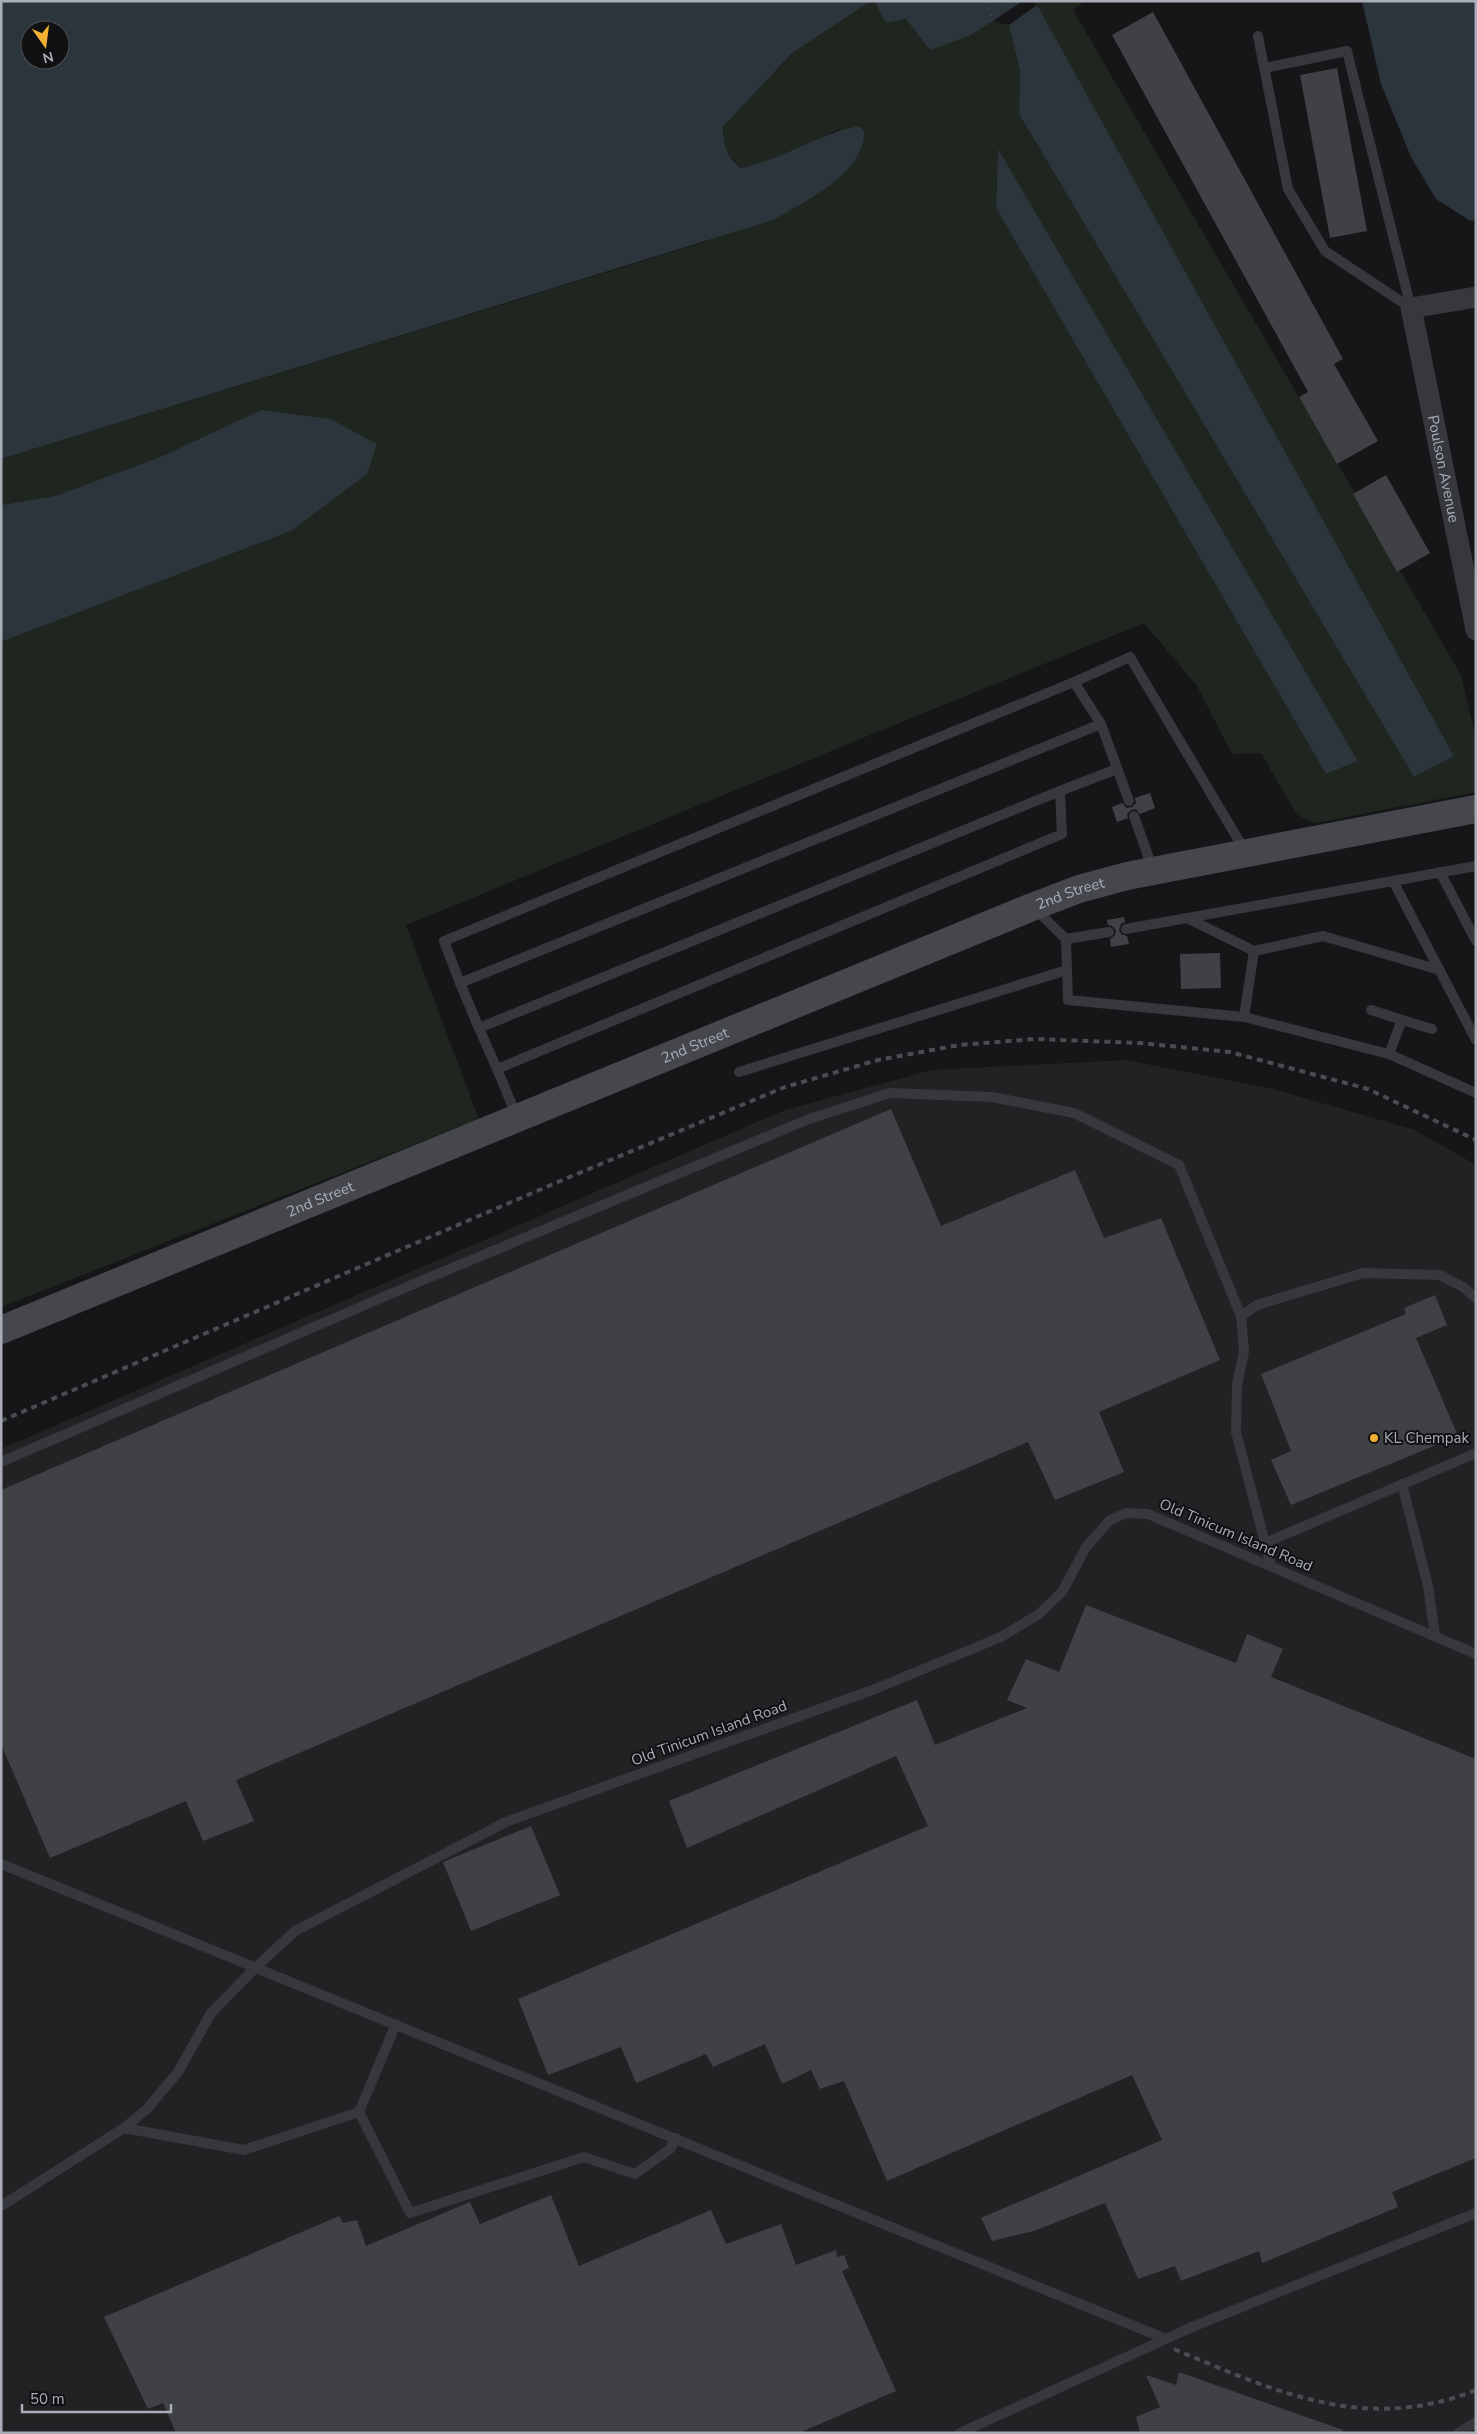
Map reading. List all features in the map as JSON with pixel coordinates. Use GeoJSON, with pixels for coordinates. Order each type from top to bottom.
{"type":"FeatureCollection","features":[{"type":"Feature","properties":{"kind":"street"},"geometry":{"type":"LineString","coordinates":[[1411,308],[1476,297]]}},
{"type":"Feature","properties":{"kind":"street","name":"Poulson Avenue"},"geometry":{"type":"LineString","coordinates":[[1411,308],[1476,630]]}},
{"type":"Feature","properties":{"kind":"street","name":"2nd Street"},"geometry":{"type":"LineString","coordinates":[[1,1330],[1032,906],[1079,889],[1154,871],[1476,809]]}},
{"type":"Feature","properties":{"kind":"lane"},"geometry":{"type":"LineString","coordinates":[[1258,36],[1288,189],[1325,251],[1411,308]]}},
{"type":"Feature","properties":{"kind":"lane"},"geometry":{"type":"LineString","coordinates":[[1264,68],[1347,51],[1411,308]]}},
{"type":"Feature","properties":{"kind":"lane"},"geometry":{"type":"LineString","coordinates":[[517,1118],[444,941],[1074,682],[1130,657],[1246,853]]}},
{"type":"Feature","properties":{"kind":"lane"},"geometry":{"type":"LineString","coordinates":[[1074,682],[1101,724],[1129,801]]}},
{"type":"Feature","properties":{"kind":"lane"},"geometry":{"type":"LineString","coordinates":[[460,983],[1101,724]]}},
{"type":"Feature","properties":{"kind":"lane"},"geometry":{"type":"LineString","coordinates":[[479,1028],[1117,769]]}},
{"type":"Feature","properties":{"kind":"lane"},"geometry":{"type":"LineString","coordinates":[[497,1069],[1062,834],[1060,791]]}},
{"type":"Feature","properties":{"kind":"lane"},"geometry":{"type":"LineString","coordinates":[[1134,816],[1154,871]]}},
{"type":"Feature","properties":{"kind":"lane"},"geometry":{"type":"LineString","coordinates":[[1126,929],[1476,866]]}},
{"type":"Feature","properties":{"kind":"lane"},"geometry":{"type":"LineString","coordinates":[[1440,872],[1476,941]]}},
{"type":"Feature","properties":{"kind":"lane"},"geometry":{"type":"LineString","coordinates":[[1393,881],[1476,1040]]}},
{"type":"Feature","properties":{"kind":"lane"},"geometry":{"type":"LineString","coordinates":[[1032,906],[1066,939],[1068,1000],[1244,1017],[1389,1054],[1476,1093]]}},
{"type":"Feature","properties":{"kind":"lane"},"geometry":{"type":"LineString","coordinates":[[1187,918],[1254,951],[1323,936],[1440,970]]}},
{"type":"Feature","properties":{"kind":"lane"},"geometry":{"type":"LineString","coordinates":[[1066,939],[1109,932]]}},
{"type":"Feature","properties":{"kind":"lane"},"geometry":{"type":"LineString","coordinates":[[1244,1017],[1254,951]]}},
{"type":"Feature","properties":{"kind":"lane"},"geometry":{"type":"LineString","coordinates":[[739,1072],[1067,970]]}},
{"type":"Feature","properties":{"kind":"lane"},"geometry":{"type":"LineString","coordinates":[[1371,1010],[1432,1029]]}},
{"type":"Feature","properties":{"kind":"lane"},"geometry":{"type":"LineString","coordinates":[[1389,1054],[1402,1020]]}},
{"type":"Feature","properties":{"kind":"lane"},"geometry":{"type":"LineString","coordinates":[[1,1462],[409,1286],[809,1119],[890,1094],[992,1097],[1074,1113],[1179,1165],[1241,1316],[1244,1351],[1237,1385],[1236,1432],[1271,1566]]}},
{"type":"Feature","properties":{"kind":"lane"},"geometry":{"type":"LineString","coordinates":[[1241,1316],[1258,1305],[1363,1273],[1440,1275],[1463,1287],[1476,1298]]}},
{"type":"Feature","properties":{"kind":"lane"},"geometry":{"type":"LineString","coordinates":[[1265,1543],[1476,1453]]}},
{"type":"Feature","properties":{"kind":"lane"},"geometry":{"type":"LineString","coordinates":[[1402,1484],[1428,1586],[1435,1636]]}},
{"type":"Feature","properties":{"kind":"lane","name":"Old Tinicum Island Road"},"geometry":{"type":"LineString","coordinates":[[1,2206],[124,2128],[147,2109],[178,2072],[211,2013],[256,1967],[295,1932],[506,1822],[875,1689],[1001,1637],[1038,1614],[1062,1592],[1086,1547],[1110,1520],[1126,1513],[1148,1514],[1476,1654]]}},
{"type":"Feature","properties":{"kind":"lane"},"geometry":{"type":"LineString","coordinates":[[1,1864],[1166,2338]]}},
{"type":"Feature","properties":{"kind":"lane"},"geometry":{"type":"LineString","coordinates":[[124,2128],[244,2150],[359,2112],[396,2024]]}},
{"type":"Feature","properties":{"kind":"lane"},"geometry":{"type":"LineString","coordinates":[[359,2112],[410,2213],[584,2156],[635,2174],[670,2149],[676,2138]]}},
{"type":"Feature","properties":{"kind":"lane"},"geometry":{"type":"LineString","coordinates":[[960,2433],[1166,2338],[1476,2213]]}},
{"type":"Feature","properties":{"kind":"lane"},"geometry":{"type":"LineString","coordinates":[[1458,2433],[1476,2422]]}},
{"type":"Feature","properties":{"kind":"path"},"geometry":{"type":"LineString","coordinates":[[987,1],[992,21]]}},
{"type":"Feature","properties":{"kind":"shaded area"},"geometry":{"type":"Polygon","coordinates":[[[1,1],[871,1],[792,53],[723,127],[724,139],[729,155],[741,168],[771,159],[844,130],[859,126],[864,132],[861,147],[854,161],[843,174],[800,205],[773,220],[1,459],[1,1]]]}},
{"type":"Feature","properties":{"kind":"shaded area"},"geometry":{"type":"Polygon","coordinates":[[[871,1],[874,1],[886,23],[906,19],[971,35],[992,21],[1009,25],[1020,71],[1019,114],[1414,777],[1454,756],[1034,1],[1085,1],[1073,10],[1461,675],[1476,739],[1476,792],[1316,823],[1297,815],[1261,753],[1232,754],[1197,686],[1144,623],[406,925],[479,1119],[1,1307],[1,642],[291,531],[261,410],[160,457],[55,496],[1,505],[1,459],[708,241],[840,129],[765,163],[741,168],[732,159],[725,145],[723,127],[792,53],[871,1]],[[998,150],[996,208],[1326,774],[1358,761],[998,150]]]}},
{"type":"Feature","properties":{"kind":"shaded area"},"geometry":{"type":"Polygon","coordinates":[[[874,1],[1023,1],[971,35],[930,50],[906,19],[886,23],[874,1]]]}},
{"type":"Feature","properties":{"kind":"shaded area"},"geometry":{"type":"Polygon","coordinates":[[[1362,1],[1476,1],[1476,221],[1469,220],[1436,199],[1411,157],[1381,84],[1362,1]]]}},
{"type":"Feature","properties":{"kind":"shaded area"},"geometry":{"type":"Polygon","coordinates":[[[1037,5],[1454,756],[1414,777],[1019,114],[1020,71],[1009,25],[1037,5]]]}},
{"type":"Feature","properties":{"kind":"shaded area"},"geometry":{"type":"Polygon","coordinates":[[[998,149],[1358,761],[1326,774],[996,208],[998,149]]]}},
{"type":"Feature","properties":{"kind":"shaded area"},"geometry":{"type":"Polygon","coordinates":[[[261,410],[330,419],[377,444],[367,474],[291,531],[1,642],[1,505],[55,496],[160,457],[261,410]]]}},
{"type":"Feature","properties":{"kind":"shaded area"},"geometry":{"type":"Polygon","coordinates":[[[1126,1060],[1273,1089],[1415,1130],[1476,1165],[1476,2433],[1,2433],[1,1449],[785,1110],[932,1070],[1126,1060]]]}},
{"type":"Feature","properties":{"kind":"building"},"geometry":{"type":"Polygon","coordinates":[[[1153,12],[1343,359],[1334,364],[1378,441],[1337,464],[1299,397],[1308,392],[1112,35],[1153,12]]]}},
{"type":"Feature","properties":{"kind":"building"},"geometry":{"type":"Polygon","coordinates":[[[1337,68],[1367,231],[1330,238],[1300,75],[1337,68]]]}},
{"type":"Feature","properties":{"kind":"building"},"geometry":{"type":"Polygon","coordinates":[[[1386,475],[1430,553],[1397,572],[1353,494],[1386,475]]]}},
{"type":"Feature","properties":{"kind":"building"},"geometry":{"type":"Polygon","coordinates":[[[1150,793],[1155,808],[1140,814],[1136,809],[1131,810],[1127,814],[1128,818],[1117,822],[1112,807],[1122,803],[1127,808],[1132,807],[1136,803],[1135,798],[1150,793]]]}},
{"type":"Feature","properties":{"kind":"building"},"geometry":{"type":"Polygon","coordinates":[[[1124,917],[1125,922],[1121,924],[1119,930],[1121,934],[1127,936],[1129,944],[1111,947],[1110,939],[1115,935],[1116,930],[1108,925],[1107,920],[1124,917]]]}},
{"type":"Feature","properties":{"kind":"building"},"geometry":{"type":"Polygon","coordinates":[[[1220,953],[1221,988],[1181,989],[1180,954],[1220,953]]]}},
{"type":"Feature","properties":{"kind":"building"},"geometry":{"type":"Polygon","coordinates":[[[891,1109],[941,1226],[1075,1170],[1104,1238],[1161,1218],[1220,1360],[1099,1412],[1124,1472],[1055,1500],[1028,1442],[236,1780],[254,1821],[203,1841],[186,1801],[50,1858],[1,1744],[1,1490],[891,1109]]]}},
{"type":"Feature","properties":{"kind":"building"},"geometry":{"type":"Polygon","coordinates":[[[1435,1295],[1447,1325],[1416,1338],[1458,1436],[1291,1505],[1271,1460],[1291,1451],[1261,1374],[1406,1314],[1404,1308],[1435,1295]]]}},
{"type":"Feature","properties":{"kind":"building"},"geometry":{"type":"Polygon","coordinates":[[[1086,1605],[1236,1663],[1247,1634],[1283,1649],[1271,1677],[1476,1759],[1476,2158],[1392,2192],[1398,2207],[1262,2263],[1259,2251],[1181,2281],[1175,2266],[1138,2279],[1105,2203],[1034,2231],[992,2241],[981,2218],[1162,2140],[1132,2075],[887,2181],[844,2081],[820,2089],[811,2070],[782,2084],[765,2044],[713,2067],[706,2054],[636,2083],[621,2047],[548,2075],[518,1999],[928,1826],[896,1756],[687,1848],[669,1801],[917,1700],[935,1745],[1027,1708],[1007,1700],[1026,1659],[1059,1672],[1086,1605]]]}},
{"type":"Feature","properties":{"kind":"building"},"geometry":{"type":"Polygon","coordinates":[[[531,1826],[560,1895],[471,1931],[443,1862],[531,1826]]]}},
{"type":"Feature","properties":{"kind":"building"},"geometry":{"type":"Polygon","coordinates":[[[551,2195],[579,2266],[711,2210],[726,2244],[781,2224],[796,2265],[836,2250],[837,2257],[844,2255],[849,2268],[842,2271],[896,2391],[799,2433],[176,2433],[163,2403],[148,2409],[104,2317],[339,2216],[343,2223],[357,2220],[366,2246],[470,2202],[480,2224],[551,2195]]]}},
{"type":"Feature","properties":{"kind":"building"},"geometry":{"type":"Polygon","coordinates":[[[1179,2372],[1343,2430],[1343,2433],[1140,2433],[1136,2417],[1160,2407],[1146,2375],[1176,2385],[1179,2372]]]}},
{"type":"Feature","properties":{"kind":"railway"},"geometry":{"type":"LineString","coordinates":[[1,1421],[572,1176],[785,1087],[878,1060],[959,1045],[1035,1039],[1140,1043],[1230,1052],[1368,1089],[1476,1140]]}},
{"type":"Feature","properties":{"kind":"railway"},"geometry":{"type":"LineString","coordinates":[[1174,2349],[1249,2380],[1285,2392],[1322,2402],[1359,2408],[1397,2408],[1436,2403],[1476,2390]]}},
{"type":"Feature","properties":{"kind":"place","name":"KL Chempak"},"geometry":{"type":"Point","coordinates":[1374,1438]}}]}
